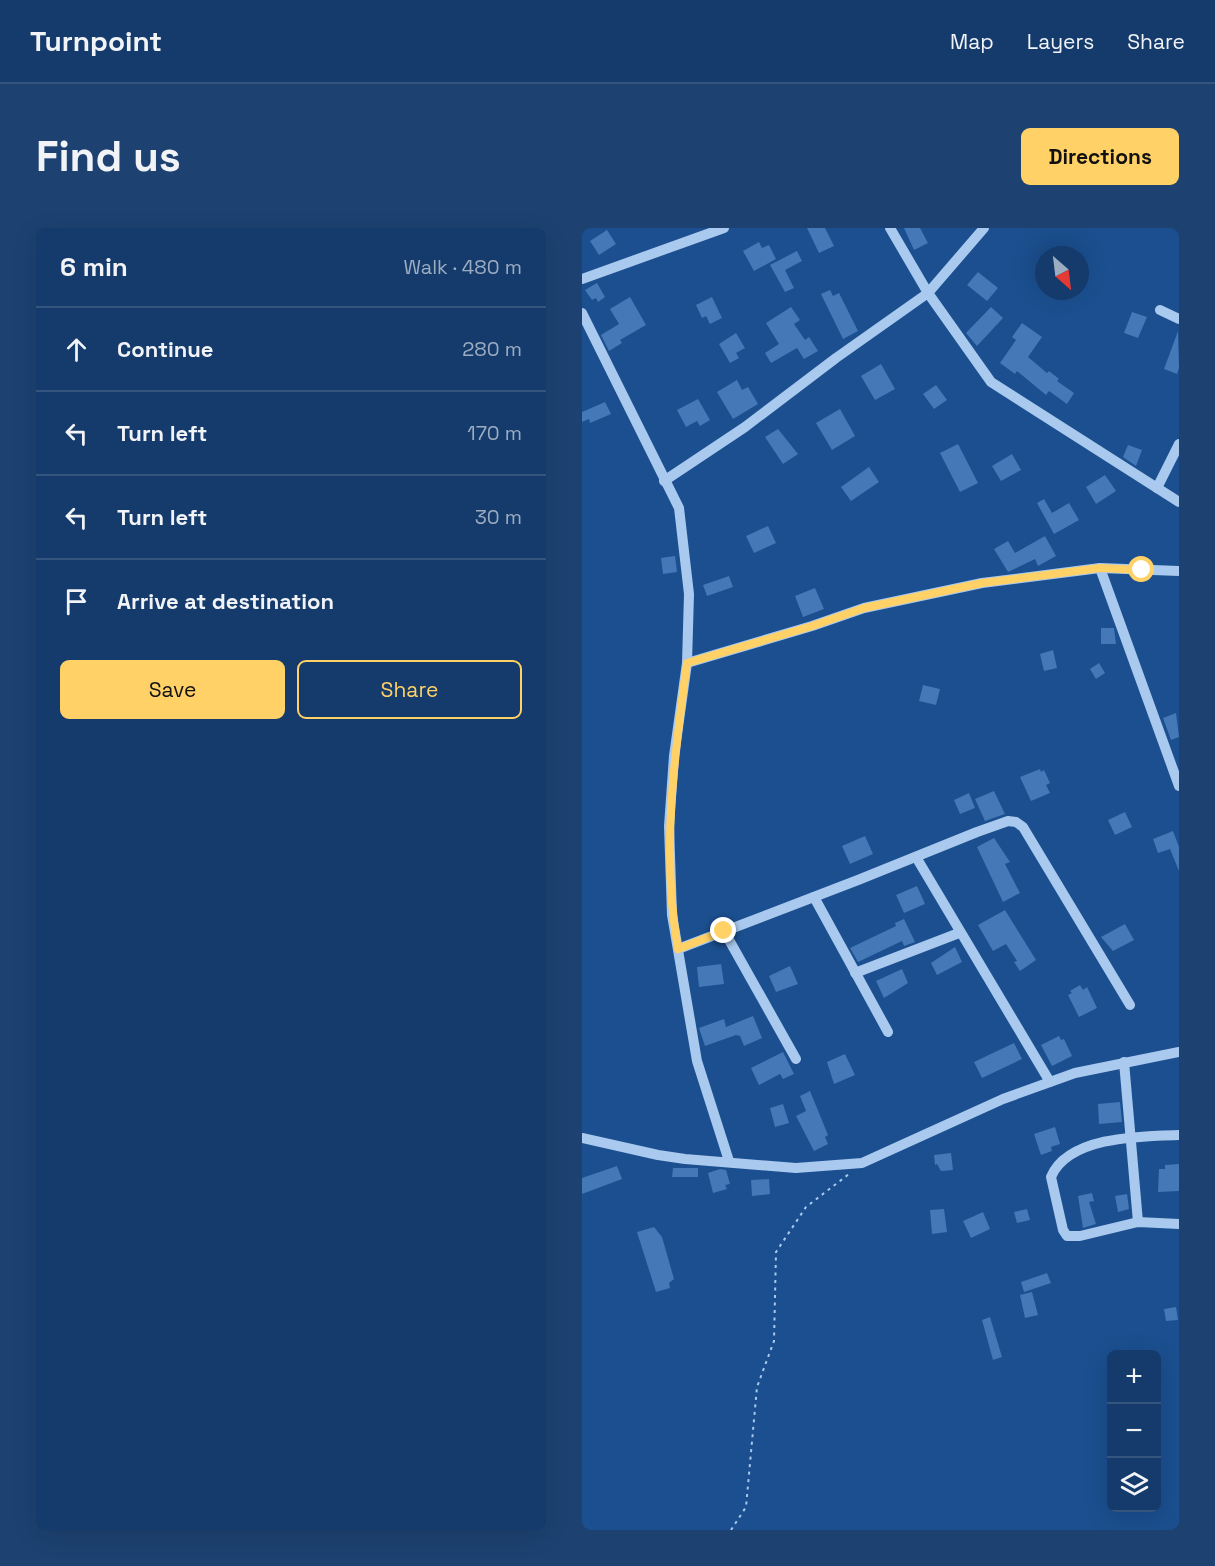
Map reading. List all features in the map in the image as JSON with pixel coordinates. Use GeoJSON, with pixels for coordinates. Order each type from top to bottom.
{"type":"FeatureCollection","features":[{"type":"Feature","properties":{"kind":"street"},"geometry":{"type":"LineString","coordinates":[[582,279],[724,228]]}},
{"type":"Feature","properties":{"kind":"street"},"geometry":{"type":"LineString","coordinates":[[890,228],[928,293],[991,382],[1179,502]]}},
{"type":"Feature","properties":{"kind":"street"},"geometry":{"type":"LineString","coordinates":[[664,481],[744,427],[928,293],[984,228]]}},
{"type":"Feature","properties":{"kind":"street"},"geometry":{"type":"LineString","coordinates":[[1160,310],[1179,319]]}},
{"type":"Feature","properties":{"kind":"street"},"geometry":{"type":"LineString","coordinates":[[582,313],[679,508],[689,594],[687,663],[674,756],[669,826],[672,915],[697,1061],[729,1161]]}},
{"type":"Feature","properties":{"kind":"street"},"geometry":{"type":"LineString","coordinates":[[1157,488],[1179,444]]}},
{"type":"Feature","properties":{"kind":"street"},"geometry":{"type":"LineString","coordinates":[[687,663],[864,608],[982,583],[1100,568],[1179,571]]}},
{"type":"Feature","properties":{"kind":"street"},"geometry":{"type":"LineString","coordinates":[[1100,568],[1179,786]]}},
{"type":"Feature","properties":{"kind":"street"},"geometry":{"type":"LineString","coordinates":[[678,949],[1008,821],[1016,822],[1023,827],[1130,1005]]}},
{"type":"Feature","properties":{"kind":"street"},"geometry":{"type":"LineString","coordinates":[[916,857],[959,933],[1050,1082]]}},
{"type":"Feature","properties":{"kind":"street"},"geometry":{"type":"LineString","coordinates":[[814,897],[888,1032]]}},
{"type":"Feature","properties":{"kind":"street"},"geometry":{"type":"LineString","coordinates":[[724,931],[796,1059]]}},
{"type":"Feature","properties":{"kind":"street"},"geometry":{"type":"LineString","coordinates":[[855,973],[959,933]]}},
{"type":"Feature","properties":{"kind":"street"},"geometry":{"type":"LineString","coordinates":[[582,1138],[658,1155],[796,1168],[862,1163],[1003,1099],[1050,1082],[1099,1066],[1179,1052]]}},
{"type":"Feature","properties":{"kind":"street"},"geometry":{"type":"LineString","coordinates":[[1124,1062],[1138,1222]]}},
{"type":"Feature","properties":{"kind":"street"},"geometry":{"type":"LineString","coordinates":[[1179,1135],[1132,1136],[1106,1140],[1084,1149],[1054,1170],[1051,1185],[1067,1236],[1080,1236],[1138,1222],[1179,1224]]}},
{"type":"Feature","properties":{"kind":"path"},"geometry":{"type":"LineString","coordinates":[[731,1530],[746,1507],[757,1387],[774,1341],[776,1252],[806,1207],[862,1163]]}},
{"type":"Feature","properties":{"kind":"building"},"geometry":{"type":"Polygon","coordinates":[[[807,228],[825,228],[834,246],[819,253],[807,228]]]}},
{"type":"Feature","properties":{"kind":"building"},"geometry":{"type":"Polygon","coordinates":[[[904,228],[920,228],[928,243],[914,250],[904,228]]]}},
{"type":"Feature","properties":{"kind":"building"},"geometry":{"type":"Polygon","coordinates":[[[607,230],[616,244],[599,255],[590,241],[607,230]]]}},
{"type":"Feature","properties":{"kind":"building"},"geometry":{"type":"Polygon","coordinates":[[[759,242],[762,248],[769,245],[776,259],[754,271],[743,251],[759,242]]]}},
{"type":"Feature","properties":{"kind":"building"},"geometry":{"type":"Polygon","coordinates":[[[797,251],[802,261],[785,270],[794,288],[785,292],[770,265],[797,251]]]}},
{"type":"Feature","properties":{"kind":"building"},"geometry":{"type":"Polygon","coordinates":[[[978,272],[998,288],[987,301],[967,285],[978,272]]]}},
{"type":"Feature","properties":{"kind":"building"},"geometry":{"type":"Polygon","coordinates":[[[597,283],[605,297],[598,302],[596,298],[592,300],[585,290],[597,283]]]}},
{"type":"Feature","properties":{"kind":"building"},"geometry":{"type":"Polygon","coordinates":[[[830,290],[833,296],[839,293],[858,331],[843,339],[821,294],[830,290]]]}},
{"type":"Feature","properties":{"kind":"building"},"geometry":{"type":"Polygon","coordinates":[[[630,297],[646,325],[620,340],[622,343],[609,351],[601,335],[619,324],[610,309],[630,297]]]}},
{"type":"Feature","properties":{"kind":"building"},"geometry":{"type":"Polygon","coordinates":[[[712,297],[722,318],[710,324],[706,316],[702,318],[696,305],[712,297]]]}},
{"type":"Feature","properties":{"kind":"building"},"geometry":{"type":"Polygon","coordinates":[[[791,307],[800,320],[794,324],[805,340],[809,337],[818,351],[804,359],[797,348],[771,363],[765,353],[779,344],[766,323],[791,307]]]}},
{"type":"Feature","properties":{"kind":"building"},"geometry":{"type":"Polygon","coordinates":[[[991,307],[1003,318],[977,346],[966,333],[991,307]]]}},
{"type":"Feature","properties":{"kind":"building"},"geometry":{"type":"Polygon","coordinates":[[[1132,312],[1147,317],[1138,338],[1124,333],[1132,312]]]}},
{"type":"Feature","properties":{"kind":"building"},"geometry":{"type":"Polygon","coordinates":[[[1022,323],[1042,337],[1028,357],[1047,373],[1049,371],[1059,379],[1057,381],[1074,393],[1067,404],[1049,391],[1046,395],[1017,371],[1015,374],[1000,363],[1016,340],[1012,337],[1022,323]]]}},
{"type":"Feature","properties":{"kind":"building"},"geometry":{"type":"Polygon","coordinates":[[[1178,331],[1179,368],[1177,374],[1164,369],[1178,331]]]}},
{"type":"Feature","properties":{"kind":"building"},"geometry":{"type":"Polygon","coordinates":[[[736,333],[745,348],[736,353],[739,358],[730,363],[719,344],[736,333]]]}},
{"type":"Feature","properties":{"kind":"building"},"geometry":{"type":"Polygon","coordinates":[[[881,364],[895,389],[875,400],[861,376],[881,364]]]}},
{"type":"Feature","properties":{"kind":"building"},"geometry":{"type":"Polygon","coordinates":[[[737,380],[742,390],[748,387],[758,404],[733,419],[717,392],[737,380]]]}},
{"type":"Feature","properties":{"kind":"building"},"geometry":{"type":"Polygon","coordinates":[[[936,385],[947,400],[934,409],[923,394],[936,385]]]}},
{"type":"Feature","properties":{"kind":"building"},"geometry":{"type":"Polygon","coordinates":[[[698,399],[710,420],[700,426],[697,421],[686,427],[677,410],[698,399]]]}},
{"type":"Feature","properties":{"kind":"building"},"geometry":{"type":"Polygon","coordinates":[[[605,402],[611,414],[590,423],[589,419],[582,422],[582,412],[605,402]]]}},
{"type":"Feature","properties":{"kind":"building"},"geometry":{"type":"Polygon","coordinates":[[[840,409],[855,436],[832,450],[816,423],[840,409]]]}},
{"type":"Feature","properties":{"kind":"building"},"geometry":{"type":"Polygon","coordinates":[[[778,429],[798,454],[783,464],[765,437],[778,429]]]}},
{"type":"Feature","properties":{"kind":"building"},"geometry":{"type":"Polygon","coordinates":[[[958,444],[978,483],[960,492],[940,453],[958,444]]]}},
{"type":"Feature","properties":{"kind":"building"},"geometry":{"type":"Polygon","coordinates":[[[1128,445],[1142,450],[1136,466],[1123,457],[1128,445]]]}},
{"type":"Feature","properties":{"kind":"building"},"geometry":{"type":"Polygon","coordinates":[[[1012,454],[1021,470],[1001,481],[992,466],[1012,454]]]}},
{"type":"Feature","properties":{"kind":"building"},"geometry":{"type":"Polygon","coordinates":[[[869,467],[879,482],[851,501],[841,487],[869,467]]]}},
{"type":"Feature","properties":{"kind":"building"},"geometry":{"type":"Polygon","coordinates":[[[1105,475],[1116,491],[1096,504],[1086,487],[1105,475]]]}},
{"type":"Feature","properties":{"kind":"building"},"geometry":{"type":"Polygon","coordinates":[[[1044,499],[1052,513],[1069,503],[1079,520],[1054,534],[1037,503],[1044,499]]]}},
{"type":"Feature","properties":{"kind":"building"},"geometry":{"type":"Polygon","coordinates":[[[768,526],[776,543],[754,553],[746,536],[768,526]]]}},
{"type":"Feature","properties":{"kind":"building"},"geometry":{"type":"Polygon","coordinates":[[[1045,536],[1056,556],[1038,566],[1035,559],[1008,572],[994,549],[1008,541],[1015,553],[1045,536]]]}},
{"type":"Feature","properties":{"kind":"building"},"geometry":{"type":"Polygon","coordinates":[[[675,556],[677,572],[663,574],[661,558],[675,556]]]}},
{"type":"Feature","properties":{"kind":"building"},"geometry":{"type":"Polygon","coordinates":[[[729,576],[733,587],[707,596],[703,585],[729,576]]]}},
{"type":"Feature","properties":{"kind":"building"},"geometry":{"type":"Polygon","coordinates":[[[815,588],[824,609],[803,617],[795,596],[815,588]]]}},
{"type":"Feature","properties":{"kind":"building"},"geometry":{"type":"Polygon","coordinates":[[[1101,628],[1114,628],[1116,644],[1101,644],[1101,628]]]}},
{"type":"Feature","properties":{"kind":"building"},"geometry":{"type":"Polygon","coordinates":[[[1053,650],[1057,668],[1044,671],[1040,654],[1053,650]]]}},
{"type":"Feature","properties":{"kind":"building"},"geometry":{"type":"Polygon","coordinates":[[[1099,663],[1105,673],[1096,679],[1090,669],[1099,663]]]}},
{"type":"Feature","properties":{"kind":"building"},"geometry":{"type":"Polygon","coordinates":[[[923,685],[940,689],[936,705],[919,701],[923,685]]]}},
{"type":"Feature","properties":{"kind":"building"},"geometry":{"type":"Polygon","coordinates":[[[1176,713],[1179,737],[1171,740],[1163,718],[1176,713]]]}},
{"type":"Feature","properties":{"kind":"building"},"geometry":{"type":"Polygon","coordinates":[[[1040,769],[1041,772],[1044,770],[1050,783],[1046,785],[1050,793],[1031,801],[1020,777],[1040,769]]]}},
{"type":"Feature","properties":{"kind":"building"},"geometry":{"type":"Polygon","coordinates":[[[994,791],[1005,814],[985,821],[975,799],[994,791]]]}},
{"type":"Feature","properties":{"kind":"building"},"geometry":{"type":"Polygon","coordinates":[[[969,793],[975,808],[960,814],[954,800],[969,793]]]}},
{"type":"Feature","properties":{"kind":"building"},"geometry":{"type":"Polygon","coordinates":[[[1125,812],[1132,827],[1115,835],[1108,820],[1125,812]]]}},
{"type":"Feature","properties":{"kind":"building"},"geometry":{"type":"Polygon","coordinates":[[[1173,831],[1179,847],[1179,871],[1170,849],[1158,853],[1153,839],[1173,831]]]}},
{"type":"Feature","properties":{"kind":"building"},"geometry":{"type":"Polygon","coordinates":[[[865,836],[873,854],[850,864],[842,846],[865,836]]]}},
{"type":"Feature","properties":{"kind":"building"},"geometry":{"type":"Polygon","coordinates":[[[994,838],[1010,862],[1005,864],[1020,893],[1003,902],[977,847],[994,838]]]}},
{"type":"Feature","properties":{"kind":"building"},"geometry":{"type":"Polygon","coordinates":[[[917,886],[925,904],[904,913],[896,895],[917,886]]]}},
{"type":"Feature","properties":{"kind":"building"},"geometry":{"type":"Polygon","coordinates":[[[1005,910],[1036,960],[1020,971],[1014,962],[1017,961],[1006,944],[993,951],[978,925],[1005,910]]]}},
{"type":"Feature","properties":{"kind":"building"},"geometry":{"type":"Polygon","coordinates":[[[904,919],[915,942],[904,946],[902,941],[858,962],[850,948],[896,926],[895,923],[904,919]]]}},
{"type":"Feature","properties":{"kind":"building"},"geometry":{"type":"Polygon","coordinates":[[[1125,924],[1134,940],[1113,951],[1101,937],[1125,924]]]}},
{"type":"Feature","properties":{"kind":"building"},"geometry":{"type":"Polygon","coordinates":[[[955,947],[962,962],[937,975],[931,963],[955,947]]]}},
{"type":"Feature","properties":{"kind":"building"},"geometry":{"type":"Polygon","coordinates":[[[721,964],[724,984],[699,987],[697,967],[721,964]]]}},
{"type":"Feature","properties":{"kind":"building"},"geometry":{"type":"Polygon","coordinates":[[[790,966],[798,984],[776,992],[769,976],[790,966]]]}},
{"type":"Feature","properties":{"kind":"building"},"geometry":{"type":"Polygon","coordinates":[[[902,969],[908,983],[884,998],[876,981],[902,969]]]}},
{"type":"Feature","properties":{"kind":"building"},"geometry":{"type":"Polygon","coordinates":[[[1080,985],[1083,990],[1087,987],[1097,1008],[1079,1017],[1068,995],[1080,985]]]}},
{"type":"Feature","properties":{"kind":"building"},"geometry":{"type":"Polygon","coordinates":[[[753,1016],[762,1038],[744,1046],[740,1036],[736,1035],[705,1046],[699,1028],[724,1019],[726,1027],[753,1016]]]}},
{"type":"Feature","properties":{"kind":"building"},"geometry":{"type":"Polygon","coordinates":[[[1059,1036],[1061,1040],[1064,1039],[1072,1056],[1052,1066],[1041,1045],[1059,1036]]]}},
{"type":"Feature","properties":{"kind":"building"},"geometry":{"type":"Polygon","coordinates":[[[1014,1043],[1022,1059],[982,1078],[974,1062],[1014,1043]]]}},
{"type":"Feature","properties":{"kind":"building"},"geometry":{"type":"Polygon","coordinates":[[[783,1052],[794,1074],[783,1079],[780,1074],[759,1085],[751,1068],[783,1052]]]}},
{"type":"Feature","properties":{"kind":"building"},"geometry":{"type":"Polygon","coordinates":[[[845,1054],[855,1075],[834,1084],[827,1062],[845,1054]]]}},
{"type":"Feature","properties":{"kind":"building"},"geometry":{"type":"Polygon","coordinates":[[[810,1091],[828,1135],[825,1137],[828,1144],[814,1151],[796,1116],[806,1111],[800,1096],[810,1091]]]}},
{"type":"Feature","properties":{"kind":"building"},"geometry":{"type":"Polygon","coordinates":[[[1120,1102],[1122,1122],[1099,1124],[1098,1104],[1120,1102]]]}},
{"type":"Feature","properties":{"kind":"building"},"geometry":{"type":"Polygon","coordinates":[[[783,1104],[789,1123],[775,1127],[770,1108],[783,1104]]]}},
{"type":"Feature","properties":{"kind":"building"},"geometry":{"type":"Polygon","coordinates":[[[1055,1127],[1060,1144],[1051,1147],[1052,1151],[1041,1155],[1034,1134],[1055,1127]]]}},
{"type":"Feature","properties":{"kind":"building"},"geometry":{"type":"Polygon","coordinates":[[[951,1153],[953,1170],[941,1171],[937,1164],[935,1165],[934,1155],[951,1153]]]}},
{"type":"Feature","properties":{"kind":"building"},"geometry":{"type":"Polygon","coordinates":[[[1179,1164],[1179,1191],[1158,1192],[1159,1169],[1165,1169],[1165,1165],[1179,1164]]]}},
{"type":"Feature","properties":{"kind":"building"},"geometry":{"type":"Polygon","coordinates":[[[617,1166],[622,1179],[582,1194],[582,1178],[617,1166]]]}},
{"type":"Feature","properties":{"kind":"building"},"geometry":{"type":"Polygon","coordinates":[[[673,1168],[698,1168],[698,1177],[672,1177],[673,1168]]]}},
{"type":"Feature","properties":{"kind":"building"},"geometry":{"type":"Polygon","coordinates":[[[720,1169],[726,1170],[730,1184],[725,1185],[727,1189],[713,1193],[708,1173],[720,1169]]]}},
{"type":"Feature","properties":{"kind":"building"},"geometry":{"type":"Polygon","coordinates":[[[769,1179],[770,1194],[752,1196],[751,1180],[769,1179]]]}},
{"type":"Feature","properties":{"kind":"building"},"geometry":{"type":"Polygon","coordinates":[[[1092,1193],[1094,1201],[1089,1202],[1096,1224],[1083,1228],[1078,1196],[1092,1193]]]}},
{"type":"Feature","properties":{"kind":"building"},"geometry":{"type":"Polygon","coordinates":[[[1127,1194],[1129,1209],[1118,1212],[1115,1196],[1127,1194]]]}},
{"type":"Feature","properties":{"kind":"building"},"geometry":{"type":"Polygon","coordinates":[[[944,1209],[947,1232],[932,1234],[930,1210],[944,1209]]]}},
{"type":"Feature","properties":{"kind":"building"},"geometry":{"type":"Polygon","coordinates":[[[1027,1209],[1030,1220],[1017,1223],[1014,1212],[1027,1209]]]}},
{"type":"Feature","properties":{"kind":"building"},"geometry":{"type":"Polygon","coordinates":[[[983,1212],[990,1229],[971,1238],[963,1221],[983,1212]]]}},
{"type":"Feature","properties":{"kind":"building"},"geometry":{"type":"Polygon","coordinates":[[[654,1227],[662,1237],[674,1279],[669,1283],[670,1288],[656,1292],[637,1232],[654,1227]]]}},
{"type":"Feature","properties":{"kind":"building"},"geometry":{"type":"Polygon","coordinates":[[[1047,1273],[1051,1283],[1024,1292],[1021,1282],[1047,1273]]]}},
{"type":"Feature","properties":{"kind":"building"},"geometry":{"type":"Polygon","coordinates":[[[1032,1292],[1038,1315],[1025,1318],[1020,1295],[1032,1292]]]}},
{"type":"Feature","properties":{"kind":"building"},"geometry":{"type":"Polygon","coordinates":[[[1176,1307],[1178,1320],[1166,1321],[1164,1309],[1176,1307]]]}},
{"type":"Feature","properties":{"kind":"building"},"geometry":{"type":"Polygon","coordinates":[[[990,1317],[1002,1357],[993,1360],[982,1320],[990,1317]]]}},
{"type":"Feature","properties":{"kind":"route"},"geometry":{"type":"LineString","coordinates":[[724,931],[678,949],[672,915],[669,826],[674,756],[687,663],[864,608],[982,583],[1100,568],[1142,570]]}}]}
